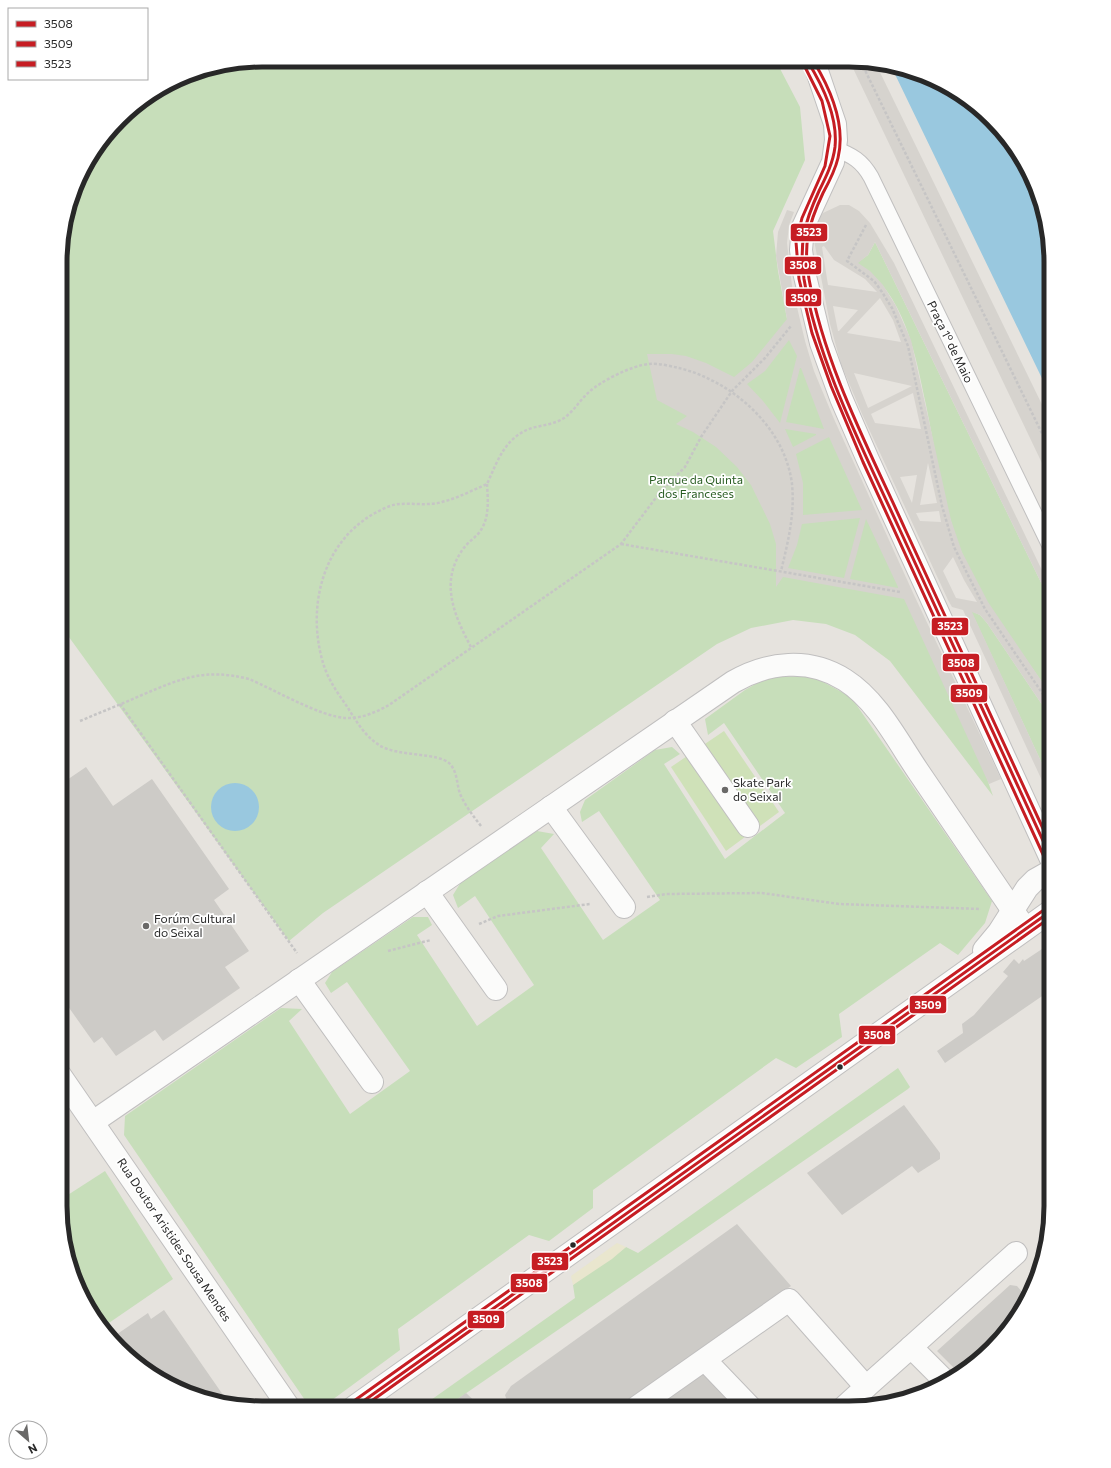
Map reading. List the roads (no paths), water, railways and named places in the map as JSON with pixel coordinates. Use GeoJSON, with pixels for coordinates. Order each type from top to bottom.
{"type":"FeatureCollection","features":[{"type":"Feature","properties":{"kind":"street"},"geometry":{"type":"LineString","coordinates":[[813,67],[835,124],[835,149],[827,176],[803,227],[802,257],[810,303],[821,343],[838,391],[1044,845]]}},
{"type":"Feature","properties":{"kind":"street"},"geometry":{"type":"LineString","coordinates":[[93,1122],[675,721],[733,682],[749,673],[768,666],[788,664],[809,665],[828,671],[844,679],[857,689],[885,722],[1025,929]]}},
{"type":"Feature","properties":{"kind":"street"},"geometry":{"type":"LineString","coordinates":[[675,721],[748,826]]}},
{"type":"Feature","properties":{"kind":"street"},"geometry":{"type":"LineString","coordinates":[[551,807],[621,904]]}},
{"type":"Feature","properties":{"kind":"street"},"geometry":{"type":"LineString","coordinates":[[972,966],[1013,911],[1027,888],[1035,880],[1044,875]]}},
{"type":"Feature","properties":{"kind":"street"},"geometry":{"type":"LineString","coordinates":[[427,892],[496,989]]}},
{"type":"Feature","properties":{"kind":"street"},"geometry":{"type":"LineString","coordinates":[[362,1401],[1044,916]]}},
{"type":"Feature","properties":{"kind":"street"},"geometry":{"type":"LineString","coordinates":[[305,976],[372,1082]]}},
{"type":"Feature","properties":{"kind":"street","name":"Rua Doutor Aristides Sousa Mendes"},"geometry":{"type":"LineString","coordinates":[[67,1085],[285,1401]]}},
{"type":"Feature","properties":{"kind":"street"},"geometry":{"type":"LineString","coordinates":[[851,1401],[1016,1253]]}},
{"type":"Feature","properties":{"kind":"street"},"geometry":{"type":"LineString","coordinates":[[646,1401],[790,1300],[866,1387]]}},
{"type":"Feature","properties":{"kind":"street"},"geometry":{"type":"LineString","coordinates":[[911,1347],[941,1377]]}},
{"type":"Feature","properties":{"kind":"street"},"geometry":{"type":"LineString","coordinates":[[705,1360],[744,1401]]}},
{"type":"Feature","properties":{"kind":"lane","name":"Praça 1º de Maio"},"geometry":{"type":"LineString","coordinates":[[835,149],[852,155],[864,166],[871,177],[1044,534]]}},
{"type":"Feature","properties":{"kind":"water"},"geometry":{"type":"Polygon","coordinates":[[[894,73],[911,77],[935,87],[968,107],[987,124],[1004,143],[1024,176],[1034,200],[1044,250],[1044,383],[894,73]]]}},
{"type":"Feature","properties":{"kind":"water"},"geometry":{"type":"Polygon","coordinates":[[[230,783],[240,783],[249,787],[255,793],[258,798],[258,816],[249,827],[240,831],[230,831],[221,827],[215,821],[211,812],[211,802],[215,793],[221,787],[230,783]]]}},
{"type":"Feature","properties":{"kind":"place","name":"Skate Park do Seixal"},"geometry":{"type":"Point","coordinates":[725,790]}},
{"type":"Feature","properties":{"kind":"place","name":"Forúm Cultural do Seixal"},"geometry":{"type":"Point","coordinates":[146,926]}},
{"type":"Feature","properties":{"kind":"park label","name":"Parque da Quinta dos Franceses"},"geometry":{"type":"Point","coordinates":[696,487]}}]}
